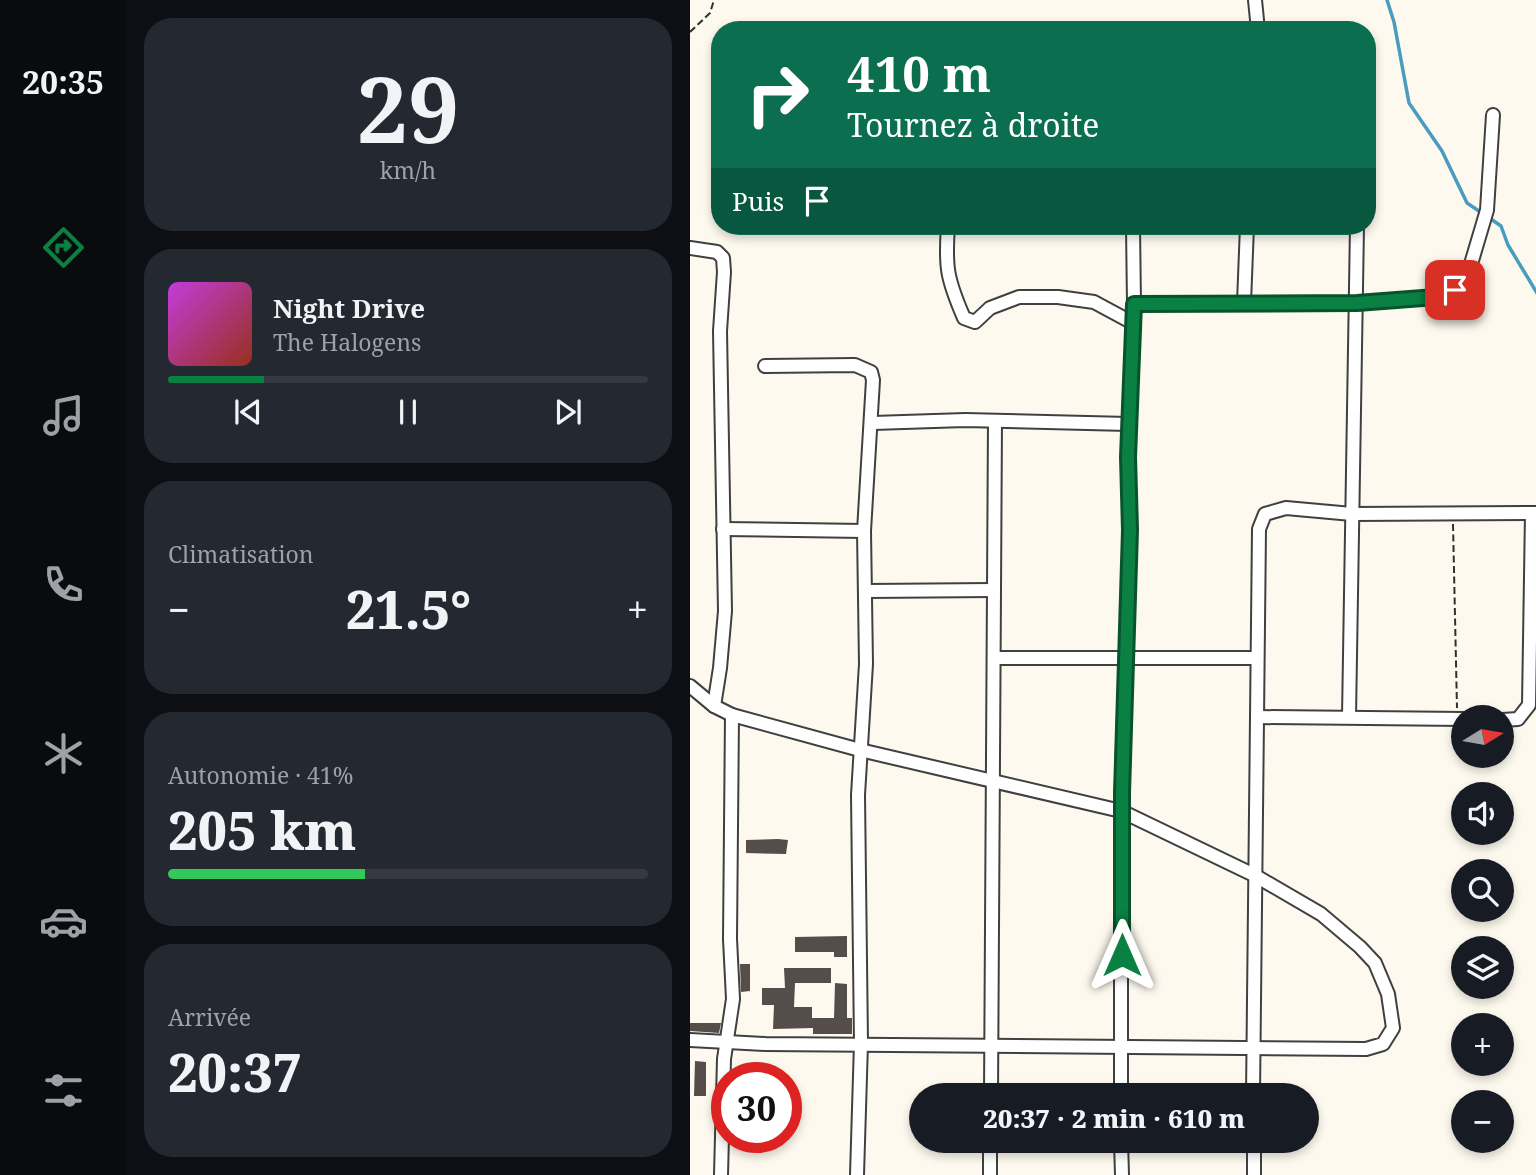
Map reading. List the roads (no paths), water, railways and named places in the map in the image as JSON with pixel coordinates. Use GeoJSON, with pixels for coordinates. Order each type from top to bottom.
{"type":"FeatureCollection","features":[{"type":"Feature","properties":{"kind":"street"},"geometry":{"type":"LineString","coordinates":[[1255,0],[1257,21]]}},
{"type":"Feature","properties":{"kind":"street"},"geometry":{"type":"LineString","coordinates":[[1134,304],[1357,303],[1436,297],[1459,287],[1474,256],[1487,210],[1493,115]]}},
{"type":"Feature","properties":{"kind":"street"},"geometry":{"type":"LineString","coordinates":[[947,235],[945,264],[950,287],[964,318],[975,322],[990,308],[1019,297],[1058,297],[1094,302],[1133,323]]}},
{"type":"Feature","properties":{"kind":"street"},"geometry":{"type":"LineString","coordinates":[[1121,1083],[1121,811],[1130,530],[1128,424],[1134,304],[1133,235]]}},
{"type":"Feature","properties":{"kind":"street"},"geometry":{"type":"LineString","coordinates":[[1244,303],[1247,235]]}},
{"type":"Feature","properties":{"kind":"street"},"geometry":{"type":"LineString","coordinates":[[1349,717],[1357,235]]}},
{"type":"Feature","properties":{"kind":"street"},"geometry":{"type":"LineString","coordinates":[[690,248],[717,252],[724,263],[720,331],[723,644],[714,706]]}},
{"type":"Feature","properties":{"kind":"street"},"geometry":{"type":"LineString","coordinates":[[765,366],[855,365],[871,372],[873,380],[873,423],[864,531],[867,590],[866,664],[860,750],[858,935],[861,1043],[857,1175]]}},
{"type":"Feature","properties":{"kind":"street"},"geometry":{"type":"LineString","coordinates":[[873,423],[995,421],[1128,424]]}},
{"type":"Feature","properties":{"kind":"street"},"geometry":{"type":"LineString","coordinates":[[991,1083],[995,421]]}},
{"type":"Feature","properties":{"kind":"street"},"geometry":{"type":"LineString","coordinates":[[1253,1083],[1259,529],[1265,514],[1286,509],[1352,514],[1534,513],[1529,702],[1521,718],[1514,719]]}},
{"type":"Feature","properties":{"kind":"street"},"geometry":{"type":"LineString","coordinates":[[723,530],[864,531]]}},
{"type":"Feature","properties":{"kind":"street"},"geometry":{"type":"LineString","coordinates":[[867,590],[993,590]]}},
{"type":"Feature","properties":{"kind":"street"},"geometry":{"type":"LineString","coordinates":[[994,658],[1257,658]]}},
{"type":"Feature","properties":{"kind":"street"},"geometry":{"type":"LineString","coordinates":[[690,686],[714,706],[732,715],[860,750],[1121,811],[1254,875],[1321,914],[1360,947],[1381,976],[1393,1020],[1388,1039],[1377,1047],[1366,1049],[765,1044],[690,1040]]}},
{"type":"Feature","properties":{"kind":"street"},"geometry":{"type":"LineString","coordinates":[[721,1175],[721,1113],[733,999],[730,939],[732,715]]}},
{"type":"Feature","properties":{"kind":"street"},"geometry":{"type":"LineString","coordinates":[[1258,717],[1451,719]]}},
{"type":"Feature","properties":{"kind":"street"},"geometry":{"type":"LineString","coordinates":[[990,1153],[990,1175]]}},
{"type":"Feature","properties":{"kind":"street"},"geometry":{"type":"LineString","coordinates":[[1121,1153],[1122,1175]]}},
{"type":"Feature","properties":{"kind":"street"},"geometry":{"type":"LineString","coordinates":[[1254,1153],[1254,1175]]}},
{"type":"Feature","properties":{"kind":"waterway"},"geometry":{"type":"LineString","coordinates":[[1387,0],[1394,22],[1409,103],[1442,151],[1467,203],[1482,213]]}},
{"type":"Feature","properties":{"kind":"waterway"},"geometry":{"type":"LineString","coordinates":[[1488,217],[1501,226],[1508,245],[1537,293]]}}]}
